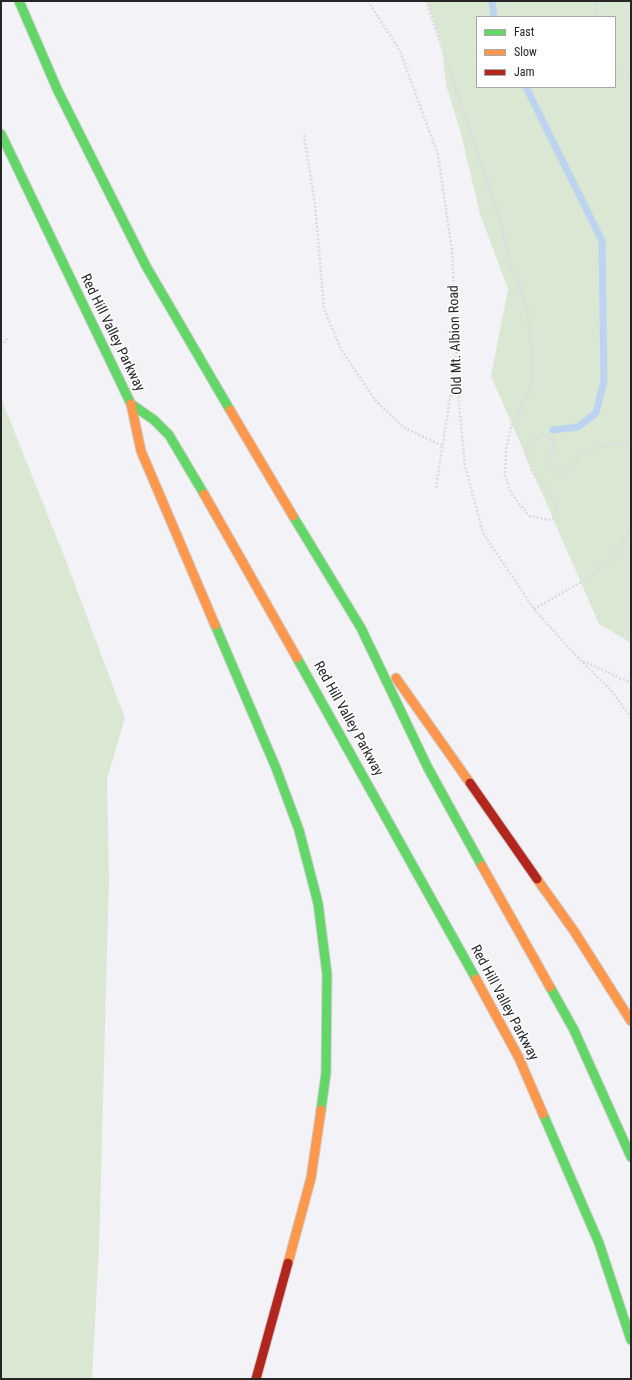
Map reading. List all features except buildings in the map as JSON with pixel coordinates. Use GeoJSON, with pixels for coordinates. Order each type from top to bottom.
{"type":"FeatureCollection","features":[{"type":"Feature","properties":{"kind":"highway"},"geometry":{"type":"LineString","coordinates":[[19,1],[58,91],[146,266],[247,440],[361,628],[574,930],[631,1021]]}},
{"type":"Feature","properties":{"kind":"highway","name":"Red Hill Valley Parkway"},"geometry":{"type":"LineString","coordinates":[[1,135],[131,404],[154,420],[169,435],[195,477],[358,766],[519,1058],[599,1243],[631,1340]]}},
{"type":"Feature","properties":{"kind":"highway"},"geometry":{"type":"LineString","coordinates":[[131,404],[141,451],[276,768],[299,830],[318,903],[327,974],[326,1073],[311,1178],[256,1379]]}},
{"type":"Feature","properties":{"kind":"highway"},"geometry":{"type":"LineString","coordinates":[[361,628],[428,768],[574,1030],[631,1157]]}},
{"type":"Feature","properties":{"kind":"path","name":"Old Mt. Albion Road"},"geometry":{"type":"LineString","coordinates":[[368,1],[400,50],[438,155],[452,250],[459,404],[465,466],[483,533],[534,608],[580,660],[611,690],[631,718]]}},
{"type":"Feature","properties":{"kind":"path"},"geometry":{"type":"LineString","coordinates":[[426,1],[501,223],[509,260],[527,307],[531,348],[531,388],[511,427],[506,450],[504,476],[511,494],[529,516],[550,520],[558,515],[559,513],[543,484],[534,476],[526,456],[531,442],[544,434],[554,440],[553,451],[549,455],[550,462],[561,476],[585,451],[609,445],[631,442]]}},
{"type":"Feature","properties":{"kind":"path"},"geometry":{"type":"LineString","coordinates":[[596,16],[595,11],[598,1]]}},
{"type":"Feature","properties":{"kind":"path"},"geometry":{"type":"LineString","coordinates":[[616,69],[631,78]]}},
{"type":"Feature","properties":{"kind":"path"},"geometry":{"type":"LineString","coordinates":[[304,135],[315,205],[324,309],[341,349],[375,400],[403,427],[442,446]]}},
{"type":"Feature","properties":{"kind":"path"},"geometry":{"type":"LineString","coordinates":[[1,346],[8,338]]}},
{"type":"Feature","properties":{"kind":"path"},"geometry":{"type":"LineString","coordinates":[[436,488],[457,353]]}},
{"type":"Feature","properties":{"kind":"path"},"geometry":{"type":"LineString","coordinates":[[534,608],[590,578],[614,556],[631,531]]}},
{"type":"Feature","properties":{"kind":"path"},"geometry":{"type":"LineString","coordinates":[[580,660],[631,683]]}},
{"type":"Feature","properties":{"kind":"green space"},"geometry":{"type":"Polygon","coordinates":[[[427,1],[631,1],[631,643],[599,624],[491,376],[508,289],[480,214],[460,130],[446,85],[442,47],[427,1]]]}},
{"type":"Feature","properties":{"kind":"green space"},"geometry":{"type":"Polygon","coordinates":[[[1,398],[68,566],[125,718],[107,779],[109,880],[99,1248],[92,1379],[1,1379],[1,398]]]}},
{"type":"Feature","properties":{"kind":"waterway"},"geometry":{"type":"LineString","coordinates":[[492,1],[494,16]]}},
{"type":"Feature","properties":{"kind":"waterway"},"geometry":{"type":"LineString","coordinates":[[526,88],[602,241],[604,381],[596,413],[578,427],[553,430]]}},
{"type":"Feature","properties":{"kind":"traffic: fast"},"geometry":{"type":"LineString","coordinates":[[19,1],[58,91],[146,266],[230,410]]}},
{"type":"Feature","properties":{"kind":"traffic: fast"},"geometry":{"type":"LineString","coordinates":[[1,134],[131,404],[154,420],[169,435],[204,494]]}},
{"type":"Feature","properties":{"kind":"traffic: fast"},"geometry":{"type":"LineString","coordinates":[[293,516],[361,628],[428,768],[482,866]]}},
{"type":"Feature","properties":{"kind":"traffic: fast"},"geometry":{"type":"LineString","coordinates":[[215,625],[276,768],[299,830],[318,903],[327,974],[326,1073],[321,1110]]}},
{"type":"Feature","properties":{"kind":"traffic: fast"},"geometry":{"type":"LineString","coordinates":[[297,658],[476,979]]}},
{"type":"Feature","properties":{"kind":"traffic: fast"},"geometry":{"type":"LineString","coordinates":[[550,987],[574,1030],[631,1157]]}},
{"type":"Feature","properties":{"kind":"traffic: fast"},"geometry":{"type":"LineString","coordinates":[[543,1114],[599,1243],[631,1340]]}},
{"type":"Feature","properties":{"kind":"traffic: slow"},"geometry":{"type":"LineString","coordinates":[[131,404],[141,451],[215,625]]}},
{"type":"Feature","properties":{"kind":"traffic: slow"},"geometry":{"type":"LineString","coordinates":[[230,410],[293,516]]}},
{"type":"Feature","properties":{"kind":"traffic: slow"},"geometry":{"type":"LineString","coordinates":[[204,494],[297,658]]}},
{"type":"Feature","properties":{"kind":"traffic: slow"},"geometry":{"type":"LineString","coordinates":[[396,678],[470,783]]}},
{"type":"Feature","properties":{"kind":"traffic: slow"},"geometry":{"type":"LineString","coordinates":[[482,866],[550,987]]}},
{"type":"Feature","properties":{"kind":"traffic: slow"},"geometry":{"type":"LineString","coordinates":[[537,879],[574,931],[631,1021]]}},
{"type":"Feature","properties":{"kind":"traffic: slow"},"geometry":{"type":"LineString","coordinates":[[476,979],[519,1058],[543,1114]]}},
{"type":"Feature","properties":{"kind":"traffic: slow"},"geometry":{"type":"LineString","coordinates":[[288,1263],[311,1178],[321,1110]]}},
{"type":"Feature","properties":{"kind":"traffic: jam"},"geometry":{"type":"LineString","coordinates":[[470,783],[537,879]]}},
{"type":"Feature","properties":{"kind":"traffic: jam"},"geometry":{"type":"LineString","coordinates":[[256,1379],[288,1263]]}}]}
